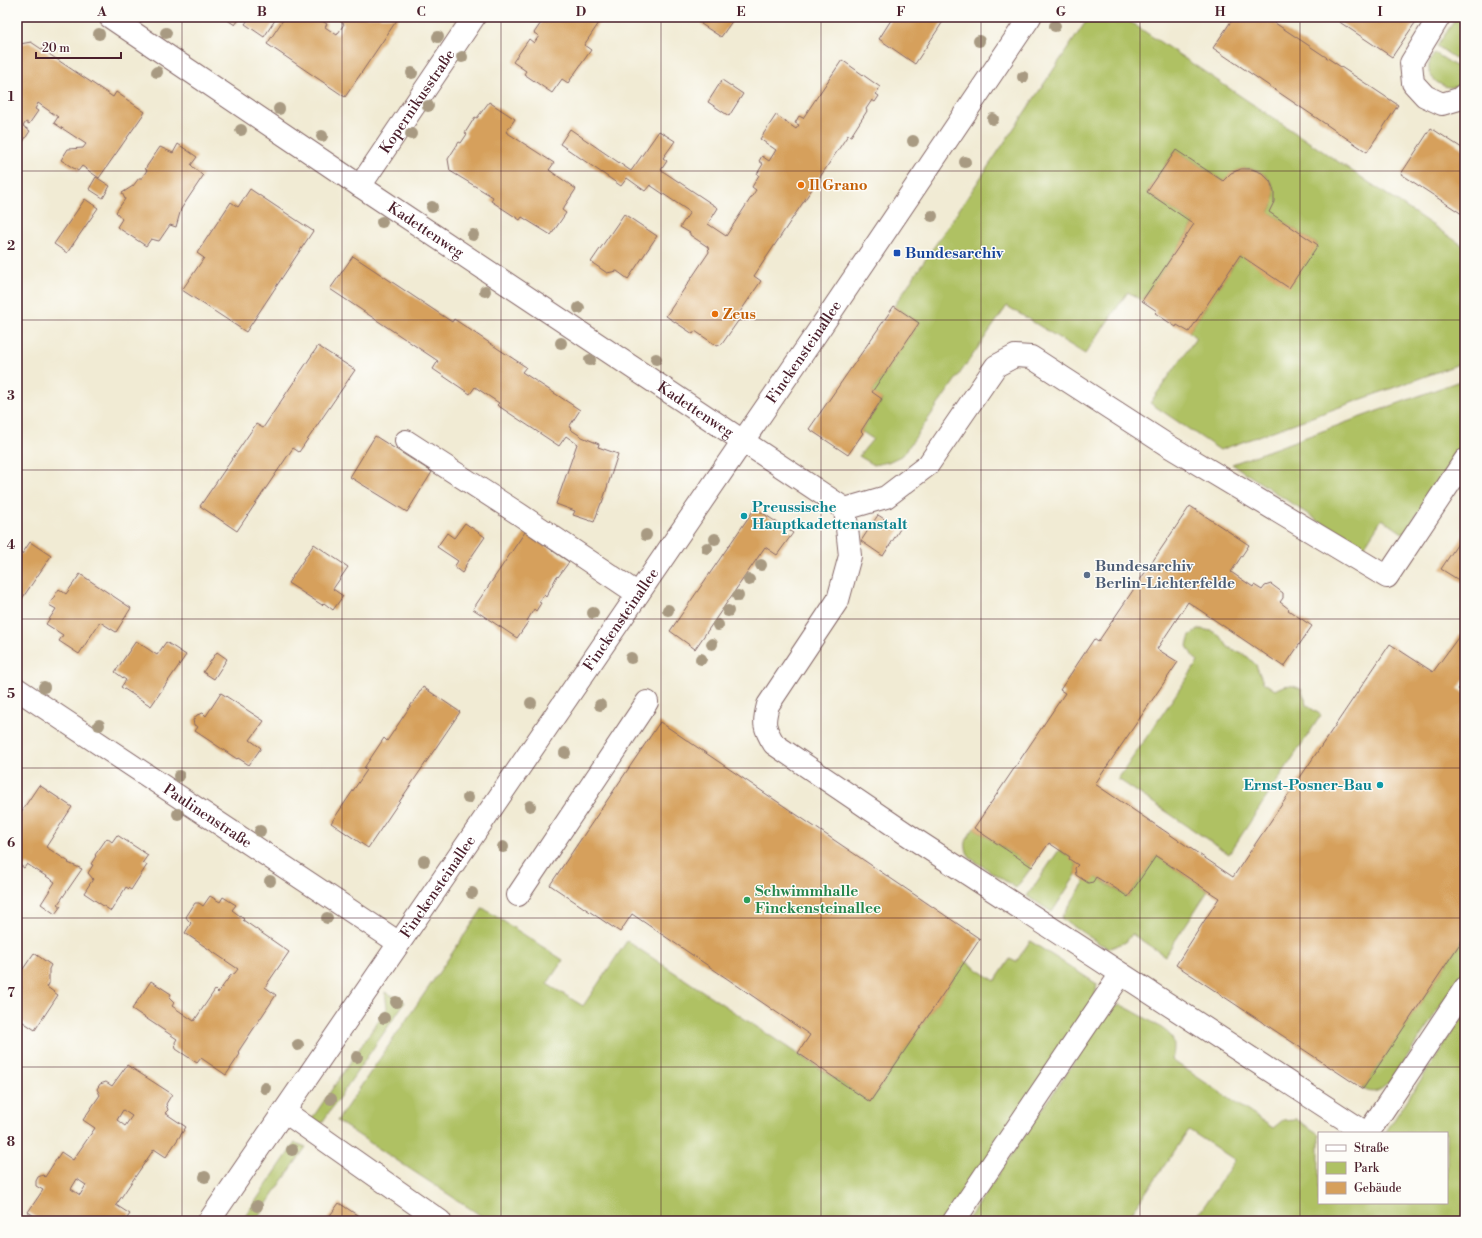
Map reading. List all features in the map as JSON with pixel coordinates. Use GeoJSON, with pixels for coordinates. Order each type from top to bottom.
{"type":"FeatureCollection","features":[{"type":"Feature","properties":{"kind":"street","name":"Kadettenweg"},"geometry":{"type":"LineString","coordinates":[[110,17],[360,186],[845,509]]}},
{"type":"Feature","properties":{"kind":"street","name":"Kopernikusstraße"},"geometry":{"type":"LineString","coordinates":[[360,186],[474,17]]}},
{"type":"Feature","properties":{"kind":"street","name":"Finckensteinallee"},"geometry":{"type":"LineString","coordinates":[[209,1221],[895,218],[1030,17]]}},
{"type":"Feature","properties":{"kind":"street"},"geometry":{"type":"LineString","coordinates":[[1439,17],[1411,63],[1413,82],[1425,96],[1442,104],[1459,99],[1465,94]]}},
{"type":"Feature","properties":{"kind":"street"},"geometry":{"type":"LineString","coordinates":[[1365,1132],[889,822],[774,744],[767,733],[765,719],[768,705],[838,600],[850,556],[845,509],[886,497],[928,465],[996,366],[1015,356],[1031,357],[1167,445],[1387,577],[1465,460]]}},
{"type":"Feature","properties":{"kind":"street"},"geometry":{"type":"LineString","coordinates":[[406,441],[519,514],[638,594]]}},
{"type":"Feature","properties":{"kind":"street","name":"Paulinenstraße"},"geometry":{"type":"LineString","coordinates":[[17,689],[399,943]]}},
{"type":"Feature","properties":{"kind":"street"},"geometry":{"type":"LineString","coordinates":[[518,895],[647,702]]}},
{"type":"Feature","properties":{"kind":"street"},"geometry":{"type":"LineString","coordinates":[[954,1221],[1121,974]]}},
{"type":"Feature","properties":{"kind":"street"},"geometry":{"type":"LineString","coordinates":[[1368,1132],[1465,988]]}},
{"type":"Feature","properties":{"kind":"street"},"geometry":{"type":"LineString","coordinates":[[285,1112],[440,1221]]}},
{"type":"Feature","properties":{"kind":"green space"},"geometry":{"type":"Polygon","coordinates":[[[1089,17],[1123,17],[1465,247],[1465,362],[1220,450],[1150,403],[1196,338],[1189,332],[1240,255],[1318,245],[1269,212],[1274,201],[1273,190],[1270,181],[1263,174],[1254,169],[1244,169],[1233,172],[1223,181],[1176,150],[1147,192],[1194,224],[1142,301],[1128,292],[1085,354],[1007,306],[903,455],[888,462],[874,465],[859,456],[873,439],[861,431],[882,400],[872,392],[919,323],[894,306],[1089,17]]]}},
{"type":"Feature","properties":{"kind":"green space"},"geometry":{"type":"Polygon","coordinates":[[[1457,17],[1465,17],[1465,65],[1437,46],[1457,17]]]}},
{"type":"Feature","properties":{"kind":"green space"},"geometry":{"type":"Polygon","coordinates":[[[1435,53],[1465,72],[1463,80],[1459,85],[1453,87],[1446,86],[1433,78],[1429,72],[1429,64],[1435,53]]]}},
{"type":"Feature","properties":{"kind":"green space"},"geometry":{"type":"Polygon","coordinates":[[[1465,379],[1465,440],[1404,534],[1382,519],[1362,550],[1232,464],[1465,379]]]}},
{"type":"Feature","properties":{"kind":"green space"},"geometry":{"type":"Polygon","coordinates":[[[1200,629],[1212,631],[1222,638],[1228,647],[1248,657],[1256,665],[1263,682],[1275,690],[1288,685],[1301,689],[1306,705],[1321,715],[1229,854],[1118,779],[1198,662],[1187,646],[1190,635],[1200,629]]]}},
{"type":"Feature","properties":{"kind":"green space"},"geometry":{"type":"Polygon","coordinates":[[[974,828],[1032,867],[1016,888],[970,858],[966,849],[966,842],[974,828]]]}},
{"type":"Feature","properties":{"kind":"green space"},"geometry":{"type":"Polygon","coordinates":[[[1059,850],[1070,857],[1077,865],[1075,869],[1076,875],[1052,912],[1027,896],[1059,850]]]}},
{"type":"Feature","properties":{"kind":"green space"},"geometry":{"type":"Polygon","coordinates":[[[1156,856],[1208,891],[1165,956],[1132,934],[1126,942],[1110,948],[1100,944],[1061,918],[1085,881],[1096,877],[1128,897],[1156,856]]]}},
{"type":"Feature","properties":{"kind":"green space"},"geometry":{"type":"Polygon","coordinates":[[[483,908],[563,960],[547,984],[583,1006],[627,941],[870,1102],[965,961],[995,981],[1010,959],[1016,962],[1030,941],[1097,984],[1095,997],[945,1221],[489,1221],[337,1121],[483,908]]]}},
{"type":"Feature","properties":{"kind":"green space"},"geometry":{"type":"Polygon","coordinates":[[[1465,936],[1465,969],[1391,1081],[1375,1092],[1363,1089],[1465,936]]]}},
{"type":"Feature","properties":{"kind":"green space"},"geometry":{"type":"Polygon","coordinates":[[[385,992],[405,1002],[319,1127],[311,1120],[387,1008],[385,992]]]}},
{"type":"Feature","properties":{"kind":"green space"},"geometry":{"type":"Polygon","coordinates":[[[1121,1005],[1167,1032],[1172,1038],[1174,1044],[1172,1060],[1273,1128],[1283,1120],[1296,1119],[1318,1133],[1318,1204],[1448,1204],[1448,1132],[1386,1132],[1465,1014],[1465,1221],[1194,1221],[1235,1160],[1189,1130],[1126,1221],[967,1221],[1110,1009],[1121,1005]]]}},
{"type":"Feature","properties":{"kind":"green space"},"geometry":{"type":"Polygon","coordinates":[[[295,1143],[306,1147],[255,1221],[242,1221],[295,1143]]]}},
{"type":"Feature","properties":{"kind":"building"},"geometry":{"type":"Polygon","coordinates":[[[223,17],[241,17],[235,25],[223,17]]]}},
{"type":"Feature","properties":{"kind":"building"},"geometry":{"type":"Polygon","coordinates":[[[250,17],[277,17],[264,37],[245,24],[250,17]]]}},
{"type":"Feature","properties":{"kind":"building"},"geometry":{"type":"Polygon","coordinates":[[[285,17],[316,17],[327,24],[325,27],[337,35],[344,24],[338,19],[339,17],[399,17],[345,97],[267,44],[285,17]]]}},
{"type":"Feature","properties":{"kind":"building"},"geometry":{"type":"Polygon","coordinates":[[[545,17],[603,17],[584,45],[591,50],[568,83],[562,79],[552,93],[524,74],[526,71],[513,62],[529,39],[534,43],[539,36],[534,33],[545,17]]]}},
{"type":"Feature","properties":{"kind":"building"},"geometry":{"type":"Polygon","coordinates":[[[706,17],[735,17],[721,37],[701,24],[706,17]]]}},
{"type":"Feature","properties":{"kind":"building"},"geometry":{"type":"Polygon","coordinates":[[[893,17],[946,17],[915,64],[879,39],[893,17]]]}},
{"type":"Feature","properties":{"kind":"building"},"geometry":{"type":"Polygon","coordinates":[[[1234,17],[1266,17],[1398,105],[1367,152],[1213,48],[1234,17]]]}},
{"type":"Feature","properties":{"kind":"building"},"geometry":{"type":"Polygon","coordinates":[[[1332,17],[1419,17],[1392,57],[1332,17]]]}},
{"type":"Feature","properties":{"kind":"building"},"geometry":{"type":"Polygon","coordinates":[[[31,42],[113,97],[116,92],[145,112],[99,178],[82,166],[78,171],[61,160],[68,149],[83,148],[86,144],[54,123],[58,117],[38,103],[35,109],[38,111],[29,124],[26,122],[23,126],[30,131],[17,151],[17,49],[20,44],[31,42]]]}},
{"type":"Feature","properties":{"kind":"building"},"geometry":{"type":"Polygon","coordinates":[[[842,60],[880,87],[876,94],[879,96],[875,102],[872,100],[866,109],[867,111],[851,136],[848,135],[754,276],[761,281],[740,312],[743,314],[722,344],[717,346],[695,331],[693,334],[666,316],[709,252],[708,247],[680,227],[690,212],[650,185],[645,191],[627,178],[621,186],[560,144],[570,129],[631,171],[659,131],[675,141],[663,158],[667,161],[661,170],[718,208],[708,224],[726,236],[756,190],[752,187],[763,164],[759,161],[762,156],[769,161],[776,150],[760,139],[776,115],[796,129],[799,125],[795,123],[799,116],[803,118],[842,60]]]}},
{"type":"Feature","properties":{"kind":"building"},"geometry":{"type":"Polygon","coordinates":[[[722,80],[743,94],[729,116],[708,102],[722,80]]]}},
{"type":"Feature","properties":{"kind":"building"},"geometry":{"type":"Polygon","coordinates":[[[489,102],[515,119],[506,132],[554,163],[549,170],[576,189],[562,210],[566,213],[551,235],[522,217],[520,220],[491,201],[493,197],[450,171],[448,159],[459,142],[461,143],[467,134],[465,133],[475,117],[477,118],[489,102]]]}},
{"type":"Feature","properties":{"kind":"building"},"geometry":{"type":"Polygon","coordinates":[[[1431,128],[1465,150],[1465,216],[1401,174],[1431,128]]]}},
{"type":"Feature","properties":{"kind":"building"},"geometry":{"type":"Polygon","coordinates":[[[178,144],[197,157],[191,165],[203,176],[181,209],[176,227],[170,225],[159,241],[151,239],[146,246],[117,227],[122,219],[116,212],[125,199],[122,193],[133,186],[139,178],[142,178],[147,170],[145,169],[160,147],[173,153],[178,144]]]}},
{"type":"Feature","properties":{"kind":"building"},"geometry":{"type":"Polygon","coordinates":[[[1176,150],[1223,181],[1231,173],[1241,169],[1252,169],[1262,173],[1270,181],[1274,191],[1274,202],[1269,212],[1318,245],[1289,288],[1240,255],[1189,332],[1177,325],[1176,327],[1155,313],[1157,311],[1142,301],[1194,224],[1147,192],[1176,150]]]}},
{"type":"Feature","properties":{"kind":"building"},"geometry":{"type":"Polygon","coordinates":[[[96,177],[110,186],[103,198],[89,189],[96,177]]]}},
{"type":"Feature","properties":{"kind":"building"},"geometry":{"type":"Polygon","coordinates":[[[250,189],[313,231],[246,332],[182,290],[204,258],[197,253],[231,202],[238,207],[250,189]]]}},
{"type":"Feature","properties":{"kind":"building"},"geometry":{"type":"Polygon","coordinates":[[[85,199],[98,208],[67,253],[54,244],[85,199]]]}},
{"type":"Feature","properties":{"kind":"building"},"geometry":{"type":"Polygon","coordinates":[[[624,214],[657,236],[628,279],[617,271],[607,273],[591,262],[624,214]]]}},
{"type":"Feature","properties":{"kind":"building"},"geometry":{"type":"Polygon","coordinates":[[[353,256],[452,322],[454,319],[526,367],[522,372],[580,410],[569,427],[571,428],[570,429],[582,437],[599,444],[598,447],[618,454],[602,503],[594,522],[573,515],[575,511],[556,504],[577,444],[566,436],[559,446],[497,405],[499,403],[475,387],[470,394],[433,369],[438,361],[330,289],[353,256]]]}},
{"type":"Feature","properties":{"kind":"building"},"geometry":{"type":"Polygon","coordinates":[[[894,306],[919,323],[872,392],[882,399],[861,431],[863,433],[848,455],[809,429],[894,306]]]}},
{"type":"Feature","properties":{"kind":"building"},"geometry":{"type":"Polygon","coordinates":[[[318,346],[355,370],[299,452],[293,448],[237,531],[200,506],[256,424],[263,428],[318,346]]]}},
{"type":"Feature","properties":{"kind":"building"},"geometry":{"type":"Polygon","coordinates":[[[375,436],[432,472],[407,512],[350,477],[375,436]]]}},
{"type":"Feature","properties":{"kind":"building","name":"Ernst-Posner-Bau"},"geometry":{"type":"Polygon","coordinates":[[[1190,506],[1249,545],[1231,572],[1253,587],[1254,585],[1262,590],[1265,586],[1271,584],[1283,593],[1283,598],[1280,602],[1289,609],[1288,610],[1312,626],[1284,667],[1188,602],[1157,649],[1178,662],[1095,784],[1233,877],[1390,644],[1433,672],[1465,628],[1465,678],[1458,689],[1465,694],[1465,936],[1363,1089],[1176,965],[1219,898],[1156,856],[1128,897],[1096,877],[1093,882],[1088,883],[1076,875],[1075,868],[1078,865],[1069,859],[1070,857],[1049,843],[1032,867],[974,828],[1065,693],[1060,690],[1094,639],[1098,642],[1190,506]]]}},
{"type":"Feature","properties":{"kind":"building"},"geometry":{"type":"Polygon","coordinates":[[[755,508],[793,533],[777,555],[765,547],[695,649],[670,631],[755,508]]]}},
{"type":"Feature","properties":{"kind":"building"},"geometry":{"type":"Polygon","coordinates":[[[878,515],[900,529],[883,556],[861,541],[878,515]]]}},
{"type":"Feature","properties":{"kind":"building"},"geometry":{"type":"Polygon","coordinates":[[[465,523],[485,537],[465,566],[466,567],[462,573],[454,567],[458,561],[437,547],[447,533],[454,538],[465,523]]]}},
{"type":"Feature","properties":{"kind":"building"},"geometry":{"type":"Polygon","coordinates":[[[525,532],[569,562],[558,577],[557,576],[546,597],[544,595],[539,602],[541,603],[536,611],[534,609],[527,621],[528,622],[517,638],[473,609],[525,532]]]}},
{"type":"Feature","properties":{"kind":"building"},"geometry":{"type":"Polygon","coordinates":[[[1465,533],[1465,584],[1441,569],[1465,533]]]}},
{"type":"Feature","properties":{"kind":"building"},"geometry":{"type":"Polygon","coordinates":[[[30,542],[51,556],[17,606],[17,550],[22,554],[30,542]]]}},
{"type":"Feature","properties":{"kind":"building"},"geometry":{"type":"Polygon","coordinates":[[[314,544],[348,567],[333,589],[343,596],[333,610],[324,603],[322,605],[288,583],[314,544]]]}},
{"type":"Feature","properties":{"kind":"building"},"geometry":{"type":"Polygon","coordinates":[[[80,574],[131,608],[116,632],[100,622],[79,654],[59,641],[63,635],[46,624],[56,609],[49,605],[59,589],[66,594],[80,574]]]}},
{"type":"Feature","properties":{"kind":"building"},"geometry":{"type":"Polygon","coordinates":[[[136,641],[157,655],[166,642],[186,655],[151,706],[121,687],[126,680],[115,672],[136,641]]]}},
{"type":"Feature","properties":{"kind":"building"},"geometry":{"type":"Polygon","coordinates":[[[217,652],[227,659],[214,679],[203,672],[217,652]]]}},
{"type":"Feature","properties":{"kind":"building"},"geometry":{"type":"Polygon","coordinates":[[[423,687],[460,712],[368,848],[331,823],[367,770],[364,768],[384,738],[387,741],[423,687]]]}},
{"type":"Feature","properties":{"kind":"building"},"geometry":{"type":"Polygon","coordinates":[[[221,693],[264,721],[250,740],[261,748],[249,765],[238,758],[237,759],[195,731],[198,727],[194,725],[193,720],[197,715],[203,713],[206,716],[221,693]]]}},
{"type":"Feature","properties":{"kind":"building","name":"Schwimmhalle Finckensteinallee"},"geometry":{"type":"Polygon","coordinates":[[[660,722],[980,939],[870,1102],[798,1053],[810,1035],[632,914],[620,932],[550,885],[660,722]]]}},
{"type":"Feature","properties":{"kind":"building"},"geometry":{"type":"Polygon","coordinates":[[[39,785],[72,807],[46,847],[69,862],[68,863],[82,869],[58,904],[61,906],[55,914],[41,904],[55,882],[27,864],[24,868],[17,863],[17,818],[39,785]]]}},
{"type":"Feature","properties":{"kind":"building"},"geometry":{"type":"Polygon","coordinates":[[[117,835],[148,855],[143,862],[147,865],[131,890],[126,887],[111,911],[84,893],[93,879],[88,873],[93,865],[91,864],[96,856],[95,855],[107,838],[112,842],[117,835]]]}},
{"type":"Feature","properties":{"kind":"building"},"geometry":{"type":"Polygon","coordinates":[[[210,896],[220,902],[223,897],[236,905],[232,910],[244,919],[243,920],[289,952],[265,987],[276,995],[238,1052],[240,1054],[226,1075],[201,1058],[197,1063],[176,1049],[175,1042],[177,1039],[132,1009],[151,981],[171,994],[169,998],[174,1003],[172,1006],[194,1021],[215,990],[218,993],[230,976],[238,969],[185,933],[191,923],[186,917],[195,903],[199,903],[203,906],[210,896]]]}},
{"type":"Feature","properties":{"kind":"building"},"geometry":{"type":"Polygon","coordinates":[[[34,953],[51,965],[49,969],[49,984],[47,987],[58,995],[35,1030],[23,1022],[17,1026],[17,968],[18,966],[23,969],[34,953]]]}},
{"type":"Feature","properties":{"kind":"building"},"geometry":{"type":"Polygon","coordinates":[[[127,1065],[172,1094],[166,1104],[168,1110],[165,1113],[186,1127],[166,1157],[154,1149],[116,1205],[130,1214],[125,1221],[42,1221],[28,1212],[43,1190],[36,1186],[38,1177],[43,1175],[45,1177],[61,1152],[73,1160],[95,1128],[83,1120],[100,1095],[97,1089],[100,1084],[106,1082],[112,1086],[127,1065]],[[123,1110],[117,1120],[125,1126],[132,1116],[123,1110]],[[77,1179],[71,1189],[80,1195],[86,1185],[77,1179]]]}},
{"type":"Feature","properties":{"kind":"building"},"geometry":{"type":"Polygon","coordinates":[[[339,1203],[366,1221],[326,1221],[339,1203]]]}},
{"type":"Feature","properties":{"kind":"place","name":"Il Grano"},"geometry":{"type":"Point","coordinates":[801,185]}},
{"type":"Feature","properties":{"kind":"place","name":"Bundesarchiv"},"geometry":{"type":"Point","coordinates":[897,253]}},
{"type":"Feature","properties":{"kind":"place","name":"Zeus"},"geometry":{"type":"Point","coordinates":[715,314]}},
{"type":"Feature","properties":{"kind":"place","name":"Preussische Hauptkadettenanstalt"},"geometry":{"type":"Point","coordinates":[744,516]}},
{"type":"Feature","properties":{"kind":"place","name":"Bundesarchiv Berlin-Lichterfelde"},"geometry":{"type":"Point","coordinates":[1087,575]}},
{"type":"Feature","properties":{"kind":"place","name":"Ernst-Posner-Bau"},"geometry":{"type":"Point","coordinates":[1380,785]}},
{"type":"Feature","properties":{"kind":"place","name":"Schwimmhalle Finckensteinallee"},"geometry":{"type":"Point","coordinates":[747,900]}}]}
